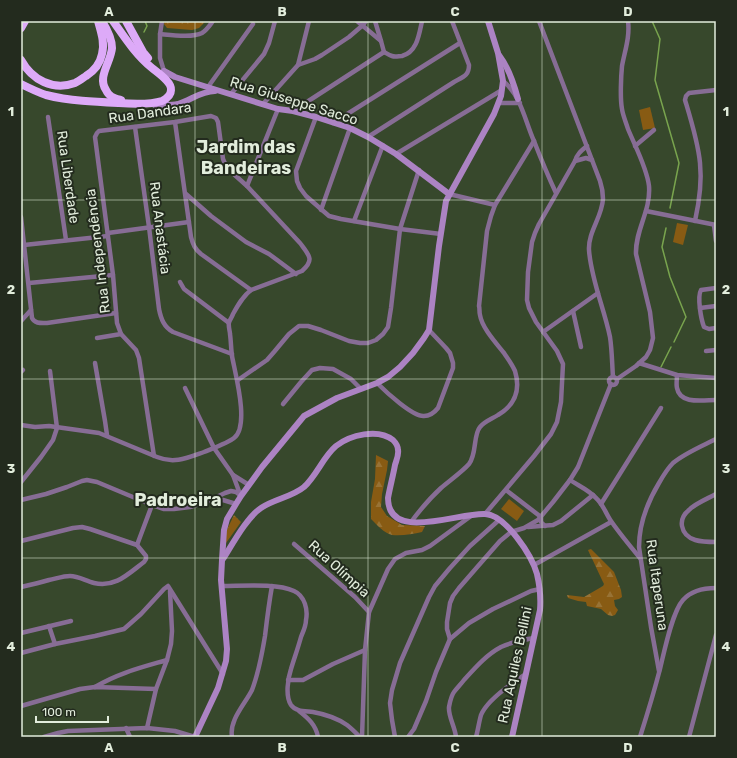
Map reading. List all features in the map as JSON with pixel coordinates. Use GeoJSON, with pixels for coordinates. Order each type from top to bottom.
{"type":"FeatureCollection","features":[{"type":"Feature","properties":{"kind":"highway"},"geometry":{"type":"LineString","coordinates":[[21,28],[25,21]]}},
{"type":"Feature","properties":{"kind":"highway"},"geometry":{"type":"LineString","coordinates":[[21,60],[25,68],[38,80],[54,86],[68,85],[77,82],[90,74],[98,65],[102,55],[102,35],[98,21]]}},
{"type":"Feature","properties":{"kind":"highway"},"geometry":{"type":"LineString","coordinates":[[102,21],[110,36],[112,48],[109,62],[104,74],[103,86],[108,94],[113,98],[137,104]]}},
{"type":"Feature","properties":{"kind":"highway"},"geometry":{"type":"LineString","coordinates":[[113,21],[130,46],[137,53],[164,71]]}},
{"type":"Feature","properties":{"kind":"highway"},"geometry":{"type":"LineString","coordinates":[[21,84],[47,95],[86,101],[137,104],[163,101],[170,95],[170,85],[149,62],[126,21]]}},
{"type":"Feature","properties":{"kind":"main road"},"geometry":{"type":"LineString","coordinates":[[195,737],[218,688],[226,661],[227,649],[221,580],[224,530],[227,519],[241,496],[262,467],[304,416],[337,398],[377,384],[388,377],[400,367],[429,330],[446,201],[494,114],[499,103],[502,90],[503,81],[498,53],[488,21]]}},
{"type":"Feature","properties":{"kind":"main road"},"geometry":{"type":"LineString","coordinates":[[498,53],[505,63],[519,101]]}},
{"type":"Feature","properties":{"kind":"main road","name":"Rua Giuseppe Sacco"},"geometry":{"type":"LineString","coordinates":[[164,71],[175,77],[278,109],[293,110],[350,128],[383,145],[419,170],[449,194]]}},
{"type":"Feature","properties":{"kind":"main road"},"geometry":{"type":"LineString","coordinates":[[137,104],[168,106],[178,104],[201,93],[220,91]]}},
{"type":"Feature","properties":{"kind":"main road"},"geometry":{"type":"LineString","coordinates":[[222,560],[249,519],[256,512],[262,507],[304,487],[329,453],[337,446],[356,436],[366,434],[384,435],[398,446],[399,451],[388,498],[388,504],[390,510],[395,516],[403,521],[411,522]]}},
{"type":"Feature","properties":{"kind":"main road","name":"Rua Aquiles Bellini"},"geometry":{"type":"LineString","coordinates":[[411,522],[422,523],[473,515],[491,515],[500,520],[511,532],[524,548],[534,565],[540,589],[540,610],[512,737]]}},
{"type":"Feature","properties":{"kind":"street"},"geometry":{"type":"LineString","coordinates":[[162,21],[160,34],[160,58],[164,71]]}},
{"type":"Feature","properties":{"kind":"street"},"geometry":{"type":"LineString","coordinates":[[160,34],[197,35],[204,31],[213,21]]}},
{"type":"Feature","properties":{"kind":"street"},"geometry":{"type":"LineString","coordinates":[[231,94],[264,54],[270,43],[275,21]]}},
{"type":"Feature","properties":{"kind":"street"},"geometry":{"type":"LineString","coordinates":[[298,65],[309,21]]}},
{"type":"Feature","properties":{"kind":"street"},"geometry":{"type":"LineString","coordinates":[[357,21],[364,23],[381,41]]}},
{"type":"Feature","properties":{"kind":"street"},"geometry":{"type":"LineString","coordinates":[[375,21],[384,52],[398,57],[411,52],[414,48],[422,21]]}},
{"type":"Feature","properties":{"kind":"street"},"geometry":{"type":"LineString","coordinates":[[368,136],[466,75],[469,65],[452,21]]}},
{"type":"Feature","properties":{"kind":"street"},"geometry":{"type":"LineString","coordinates":[[539,21],[603,190],[603,200],[591,235],[589,249],[598,293],[610,336],[615,378]]}},
{"type":"Feature","properties":{"kind":"street"},"geometry":{"type":"LineString","coordinates":[[524,528],[541,517],[570,480],[578,466],[611,384],[609,380],[611,377],[615,378],[646,357],[650,350],[653,338],[650,312],[635,246],[648,204],[649,187],[646,172],[624,119],[622,109],[622,67],[628,38],[628,21]]}},
{"type":"Feature","properties":{"kind":"street"},"geometry":{"type":"LineString","coordinates":[[263,104],[298,65],[322,55],[349,37],[364,23]]}},
{"type":"Feature","properties":{"kind":"street"},"geometry":{"type":"LineString","coordinates":[[208,87],[253,24]]}},
{"type":"Feature","properties":{"kind":"street"},"geometry":{"type":"LineString","coordinates":[[333,123],[460,43]]}},
{"type":"Feature","properties":{"kind":"street"},"geometry":{"type":"LineString","coordinates":[[293,110],[384,52]]}},
{"type":"Feature","properties":{"kind":"street"},"geometry":{"type":"LineString","coordinates":[[503,81],[509,85],[519,101],[556,193]]}},
{"type":"Feature","properties":{"kind":"street"},"geometry":{"type":"LineString","coordinates":[[396,154],[502,90]]}},
{"type":"Feature","properties":{"kind":"street"},"geometry":{"type":"LineString","coordinates":[[695,221],[700,186],[700,163],[693,126],[685,100],[689,93],[716,90]]}},
{"type":"Feature","properties":{"kind":"street"},"geometry":{"type":"LineString","coordinates":[[499,103],[519,101]]}},
{"type":"Feature","properties":{"kind":"street"},"geometry":{"type":"LineString","coordinates":[[21,425],[35,427],[49,426],[99,433],[107,435],[164,460],[177,460],[191,456],[214,448],[235,438],[240,431],[242,420],[241,401],[232,354],[229,323],[246,294],[252,290],[302,271],[310,262],[310,258],[306,251],[295,237],[247,186],[278,109]]}},
{"type":"Feature","properties":{"kind":"street","name":"Rua Dandara"},"geometry":{"type":"LineString","coordinates":[[95,142],[95,134],[99,131],[214,116],[220,128],[223,159],[225,164],[230,171],[247,186]]}},
{"type":"Feature","properties":{"kind":"street","name":"Rua Liberdade"},"geometry":{"type":"LineString","coordinates":[[48,117],[66,240]]}},
{"type":"Feature","properties":{"kind":"street"},"geometry":{"type":"LineString","coordinates":[[316,117],[296,171],[297,181],[306,196],[329,216],[400,230],[441,234]]}},
{"type":"Feature","properties":{"kind":"street"},"geometry":{"type":"LineString","coordinates":[[175,122],[191,237],[194,246],[197,250],[252,290]]}},
{"type":"Feature","properties":{"kind":"street","name":"Rua Anastácia"},"geometry":{"type":"LineString","coordinates":[[135,127],[160,314],[165,326],[168,330],[181,336],[232,354]]}},
{"type":"Feature","properties":{"kind":"street"},"geometry":{"type":"LineString","coordinates":[[321,210],[350,128]]}},
{"type":"Feature","properties":{"kind":"street"},"geometry":{"type":"LineString","coordinates":[[635,146],[654,130]]}},
{"type":"Feature","properties":{"kind":"street"},"geometry":{"type":"LineString","coordinates":[[411,522],[424,504],[471,460],[478,430],[481,426],[485,422],[506,410],[511,405],[515,397],[515,372],[511,363],[488,332],[480,316],[479,306],[487,231],[491,216],[495,205],[534,141]]}},
{"type":"Feature","properties":{"kind":"street","name":"Rua Independência"},"geometry":{"type":"LineString","coordinates":[[95,142],[113,275],[117,323],[121,334],[136,350],[139,358],[154,456]]}},
{"type":"Feature","properties":{"kind":"street"},"geometry":{"type":"LineString","coordinates":[[354,221],[383,145]]}},
{"type":"Feature","properties":{"kind":"street"},"geometry":{"type":"LineString","coordinates":[[485,514],[551,434],[557,422],[561,402],[563,364],[557,351],[543,332],[529,308],[527,300],[528,272],[532,242],[539,224],[575,161],[576,156],[587,146]]}},
{"type":"Feature","properties":{"kind":"street"},"geometry":{"type":"LineString","coordinates":[[575,161],[583,158],[592,160]]}},
{"type":"Feature","properties":{"kind":"street"},"geometry":{"type":"LineString","coordinates":[[238,380],[267,360],[289,334],[299,326],[308,326],[360,343],[368,343],[376,340],[383,334],[388,327],[400,230],[419,170]]}},
{"type":"Feature","properties":{"kind":"street"},"geometry":{"type":"LineString","coordinates":[[186,194],[211,216],[246,242],[269,254],[296,274]]}},
{"type":"Feature","properties":{"kind":"street"},"geometry":{"type":"LineString","coordinates":[[449,194],[495,205]]}},
{"type":"Feature","properties":{"kind":"street"},"geometry":{"type":"LineString","coordinates":[[646,211],[715,225],[716,241]]}},
{"type":"Feature","properties":{"kind":"street"},"geometry":{"type":"LineString","coordinates":[[21,217],[33,321],[39,323],[116,314]]}},
{"type":"Feature","properties":{"kind":"street"},"geometry":{"type":"LineString","coordinates":[[24,245],[108,235],[149,227],[189,222]]}},
{"type":"Feature","properties":{"kind":"street"},"geometry":{"type":"LineString","coordinates":[[29,283],[113,275]]}},
{"type":"Feature","properties":{"kind":"street"},"geometry":{"type":"LineString","coordinates":[[180,282],[184,289],[229,323]]}},
{"type":"Feature","properties":{"kind":"street"},"geometry":{"type":"LineString","coordinates":[[716,288],[703,289],[700,291],[700,308],[703,324],[709,329],[716,328]]}},
{"type":"Feature","properties":{"kind":"street"},"geometry":{"type":"LineString","coordinates":[[543,332],[598,293]]}},
{"type":"Feature","properties":{"kind":"street"},"geometry":{"type":"LineString","coordinates":[[700,308],[716,306]]}},
{"type":"Feature","properties":{"kind":"street"},"geometry":{"type":"LineString","coordinates":[[21,320],[31,310]]}},
{"type":"Feature","properties":{"kind":"street"},"geometry":{"type":"LineString","coordinates":[[573,311],[581,347]]}},
{"type":"Feature","properties":{"kind":"street"},"geometry":{"type":"LineString","coordinates":[[377,384],[415,414],[422,417],[428,416],[435,412],[438,408],[453,368],[450,353],[429,330]]}},
{"type":"Feature","properties":{"kind":"street"},"geometry":{"type":"LineString","coordinates":[[97,338],[121,334]]}},
{"type":"Feature","properties":{"kind":"street"},"geometry":{"type":"LineString","coordinates":[[706,351],[716,350]]}},
{"type":"Feature","properties":{"kind":"street"},"geometry":{"type":"LineString","coordinates":[[95,362],[107,435]]}},
{"type":"Feature","properties":{"kind":"street"},"geometry":{"type":"LineString","coordinates":[[639,363],[677,376],[716,378]]}},
{"type":"Feature","properties":{"kind":"street"},"geometry":{"type":"LineString","coordinates":[[283,404],[312,370],[320,368],[333,369],[351,379],[361,389]]}},
{"type":"Feature","properties":{"kind":"street"},"geometry":{"type":"LineString","coordinates":[[21,481],[53,440],[57,428],[50,372]]}},
{"type":"Feature","properties":{"kind":"street"},"geometry":{"type":"LineString","coordinates":[[677,376],[678,392],[684,398],[693,400],[716,400]]}},
{"type":"Feature","properties":{"kind":"street"},"geometry":{"type":"LineString","coordinates":[[185,388],[214,448],[233,475],[241,496]]}},
{"type":"Feature","properties":{"kind":"street"},"geometry":{"type":"LineString","coordinates":[[601,504],[661,408]]}},
{"type":"Feature","properties":{"kind":"street"},"geometry":{"type":"LineString","coordinates":[[99,433],[105,420]]}},
{"type":"Feature","properties":{"kind":"street","name":"Rua Itaperuna"},"geometry":{"type":"LineString","coordinates":[[659,671],[639,547],[642,521],[651,497],[674,462],[716,439]]}},
{"type":"Feature","properties":{"kind":"street"},"geometry":{"type":"LineString","coordinates":[[233,475],[249,485]]}},
{"type":"Feature","properties":{"kind":"street"},"geometry":{"type":"LineString","coordinates":[[21,500],[46,494],[87,480],[97,482],[164,509],[190,507],[223,500],[236,504]]}},
{"type":"Feature","properties":{"kind":"street"},"geometry":{"type":"LineString","coordinates":[[570,480],[593,495],[601,504],[611,522],[641,559]]}},
{"type":"Feature","properties":{"kind":"street"},"geometry":{"type":"LineString","coordinates":[[506,490],[541,517],[541,522],[545,526]]}},
{"type":"Feature","properties":{"kind":"street"},"geometry":{"type":"LineString","coordinates":[[208,502],[231,491],[236,492],[241,496]]}},
{"type":"Feature","properties":{"kind":"street"},"geometry":{"type":"LineString","coordinates":[[716,494],[688,510],[682,517],[682,524],[686,535],[703,542],[716,542]]}},
{"type":"Feature","properties":{"kind":"street"},"geometry":{"type":"LineString","coordinates":[[450,638],[447,629],[447,622],[453,596],[500,541],[511,532],[524,528],[553,525],[561,521],[593,495]]}},
{"type":"Feature","properties":{"kind":"street"},"geometry":{"type":"LineString","coordinates":[[137,545],[152,505]]}},
{"type":"Feature","properties":{"kind":"street"},"geometry":{"type":"LineString","coordinates":[[361,737],[369,612],[388,569],[394,559],[406,553],[422,550],[430,546],[473,515]]}},
{"type":"Feature","properties":{"kind":"street"},"geometry":{"type":"LineString","coordinates":[[395,737],[390,703],[392,690],[400,663],[428,597],[435,586],[470,546],[500,520]]}},
{"type":"Feature","properties":{"kind":"street"},"geometry":{"type":"LineString","coordinates":[[534,565],[611,522]]}},
{"type":"Feature","properties":{"kind":"street"},"geometry":{"type":"LineString","coordinates":[[21,541],[82,527],[137,545],[146,556],[144,562],[114,583],[102,584],[71,576],[21,587]]}},
{"type":"Feature","properties":{"kind":"street","name":"Rua Olímpia"},"geometry":{"type":"LineString","coordinates":[[294,544],[355,597],[369,612]]}},
{"type":"Feature","properties":{"kind":"street"},"geometry":{"type":"LineString","coordinates":[[222,586],[272,586],[295,591],[304,601],[307,608],[306,621],[288,680],[288,691],[290,704],[312,722],[318,737]]}},
{"type":"Feature","properties":{"kind":"street"},"geometry":{"type":"LineString","coordinates":[[232,737],[231,733],[233,723],[257,677],[262,656],[272,586]]}},
{"type":"Feature","properties":{"kind":"street"},"geometry":{"type":"LineString","coordinates":[[169,588],[223,674]]}},
{"type":"Feature","properties":{"kind":"street"},"geometry":{"type":"LineString","coordinates":[[21,653],[124,629],[141,614],[164,589],[169,588]]}},
{"type":"Feature","properties":{"kind":"street"},"geometry":{"type":"LineString","coordinates":[[147,728],[156,690],[171,644],[172,631],[169,588]]}},
{"type":"Feature","properties":{"kind":"street"},"geometry":{"type":"LineString","coordinates":[[640,737],[676,611],[682,601],[692,594],[708,588],[716,588]]}},
{"type":"Feature","properties":{"kind":"street"},"geometry":{"type":"LineString","coordinates":[[408,737],[414,729],[423,708],[450,638],[469,623],[493,609],[531,591],[540,589]]}},
{"type":"Feature","properties":{"kind":"street"},"geometry":{"type":"LineString","coordinates":[[21,633],[71,621]]}},
{"type":"Feature","properties":{"kind":"street"},"geometry":{"type":"LineString","coordinates":[[49,626],[55,644]]}},
{"type":"Feature","properties":{"kind":"street"},"geometry":{"type":"LineString","coordinates":[[689,737],[716,635]]}},
{"type":"Feature","properties":{"kind":"street"},"geometry":{"type":"LineString","coordinates":[[456,737],[456,731],[449,709],[450,701],[454,692],[481,662],[493,652],[519,640],[534,638]]}},
{"type":"Feature","properties":{"kind":"street"},"geometry":{"type":"LineString","coordinates":[[288,680],[303,680],[366,650]]}},
{"type":"Feature","properties":{"kind":"street"},"geometry":{"type":"LineString","coordinates":[[95,687],[123,673],[167,660]]}},
{"type":"Feature","properties":{"kind":"street"},"geometry":{"type":"LineString","coordinates":[[476,737],[481,715],[486,708],[506,688],[526,674]]}},
{"type":"Feature","properties":{"kind":"street"},"geometry":{"type":"LineString","coordinates":[[21,706],[80,689],[95,687],[156,690]]}},
{"type":"Feature","properties":{"kind":"street"},"geometry":{"type":"LineString","coordinates":[[299,711],[313,712],[330,716],[346,725],[361,737]]}},
{"type":"Feature","properties":{"kind":"street"},"geometry":{"type":"LineString","coordinates":[[126,728],[130,737]]}},
{"type":"Feature","properties":{"kind":"street"},"geometry":{"type":"LineString","coordinates":[[44,737],[58,733],[77,731],[147,728],[175,731],[195,737]]}},
{"type":"Feature","properties":{"kind":"street"},"geometry":{"type":"LineString","coordinates":[[75,737],[77,731]]}},
{"type":"Feature","properties":{"kind":"green space"},"geometry":{"type":"Polygon","coordinates":[[[165,21],[206,21],[199,28],[192,30],[167,28],[164,24],[165,21]]]}},
{"type":"Feature","properties":{"kind":"green space"},"geometry":{"type":"Polygon","coordinates":[[[650,107],[655,128],[643,130],[639,110],[650,107]]]}},
{"type":"Feature","properties":{"kind":"green space"},"geometry":{"type":"Polygon","coordinates":[[[677,223],[688,225],[683,245],[673,242],[677,223]]]}},
{"type":"Feature","properties":{"kind":"green space"},"geometry":{"type":"Polygon","coordinates":[[[376,455],[388,461],[381,507],[387,516],[402,525],[425,526],[422,532],[392,535],[383,531],[371,519],[371,502],[375,479],[376,455]]]}},
{"type":"Feature","properties":{"kind":"green space"},"geometry":{"type":"Polygon","coordinates":[[[509,499],[524,511],[517,521],[501,509],[509,499]]]}},
{"type":"Feature","properties":{"kind":"green space"},"geometry":{"type":"Polygon","coordinates":[[[234,515],[241,522],[226,543],[225,536],[234,515]]]}},
{"type":"Feature","properties":{"kind":"green space"},"geometry":{"type":"Polygon","coordinates":[[[591,549],[614,572],[621,590],[622,597],[614,600],[615,606],[618,610],[615,615],[608,615],[601,609],[587,606],[586,602],[568,598],[567,595],[584,597],[604,584],[588,550],[591,549]]]}},
{"type":"Feature","properties":{"kind":"waterway"},"geometry":{"type":"LineString","coordinates":[[144,32],[147,26],[145,21]]}},
{"type":"Feature","properties":{"kind":"waterway"},"geometry":{"type":"LineString","coordinates":[[652,21],[660,39],[655,80],[679,163],[670,208]]}},
{"type":"Feature","properties":{"kind":"waterway"},"geometry":{"type":"LineString","coordinates":[[666,228],[662,247],[670,277],[686,317],[674,342]]}},
{"type":"Feature","properties":{"kind":"waterway"},"geometry":{"type":"LineString","coordinates":[[661,367],[671,347]]}},
{"type":"Feature","properties":{"kind":"district","name":"Jardim das Bandeiras"},"geometry":{"type":"Point","coordinates":[246,157]}},
{"type":"Feature","properties":{"kind":"district","name":"Padroeira"},"geometry":{"type":"Point","coordinates":[178,500]}}]}
